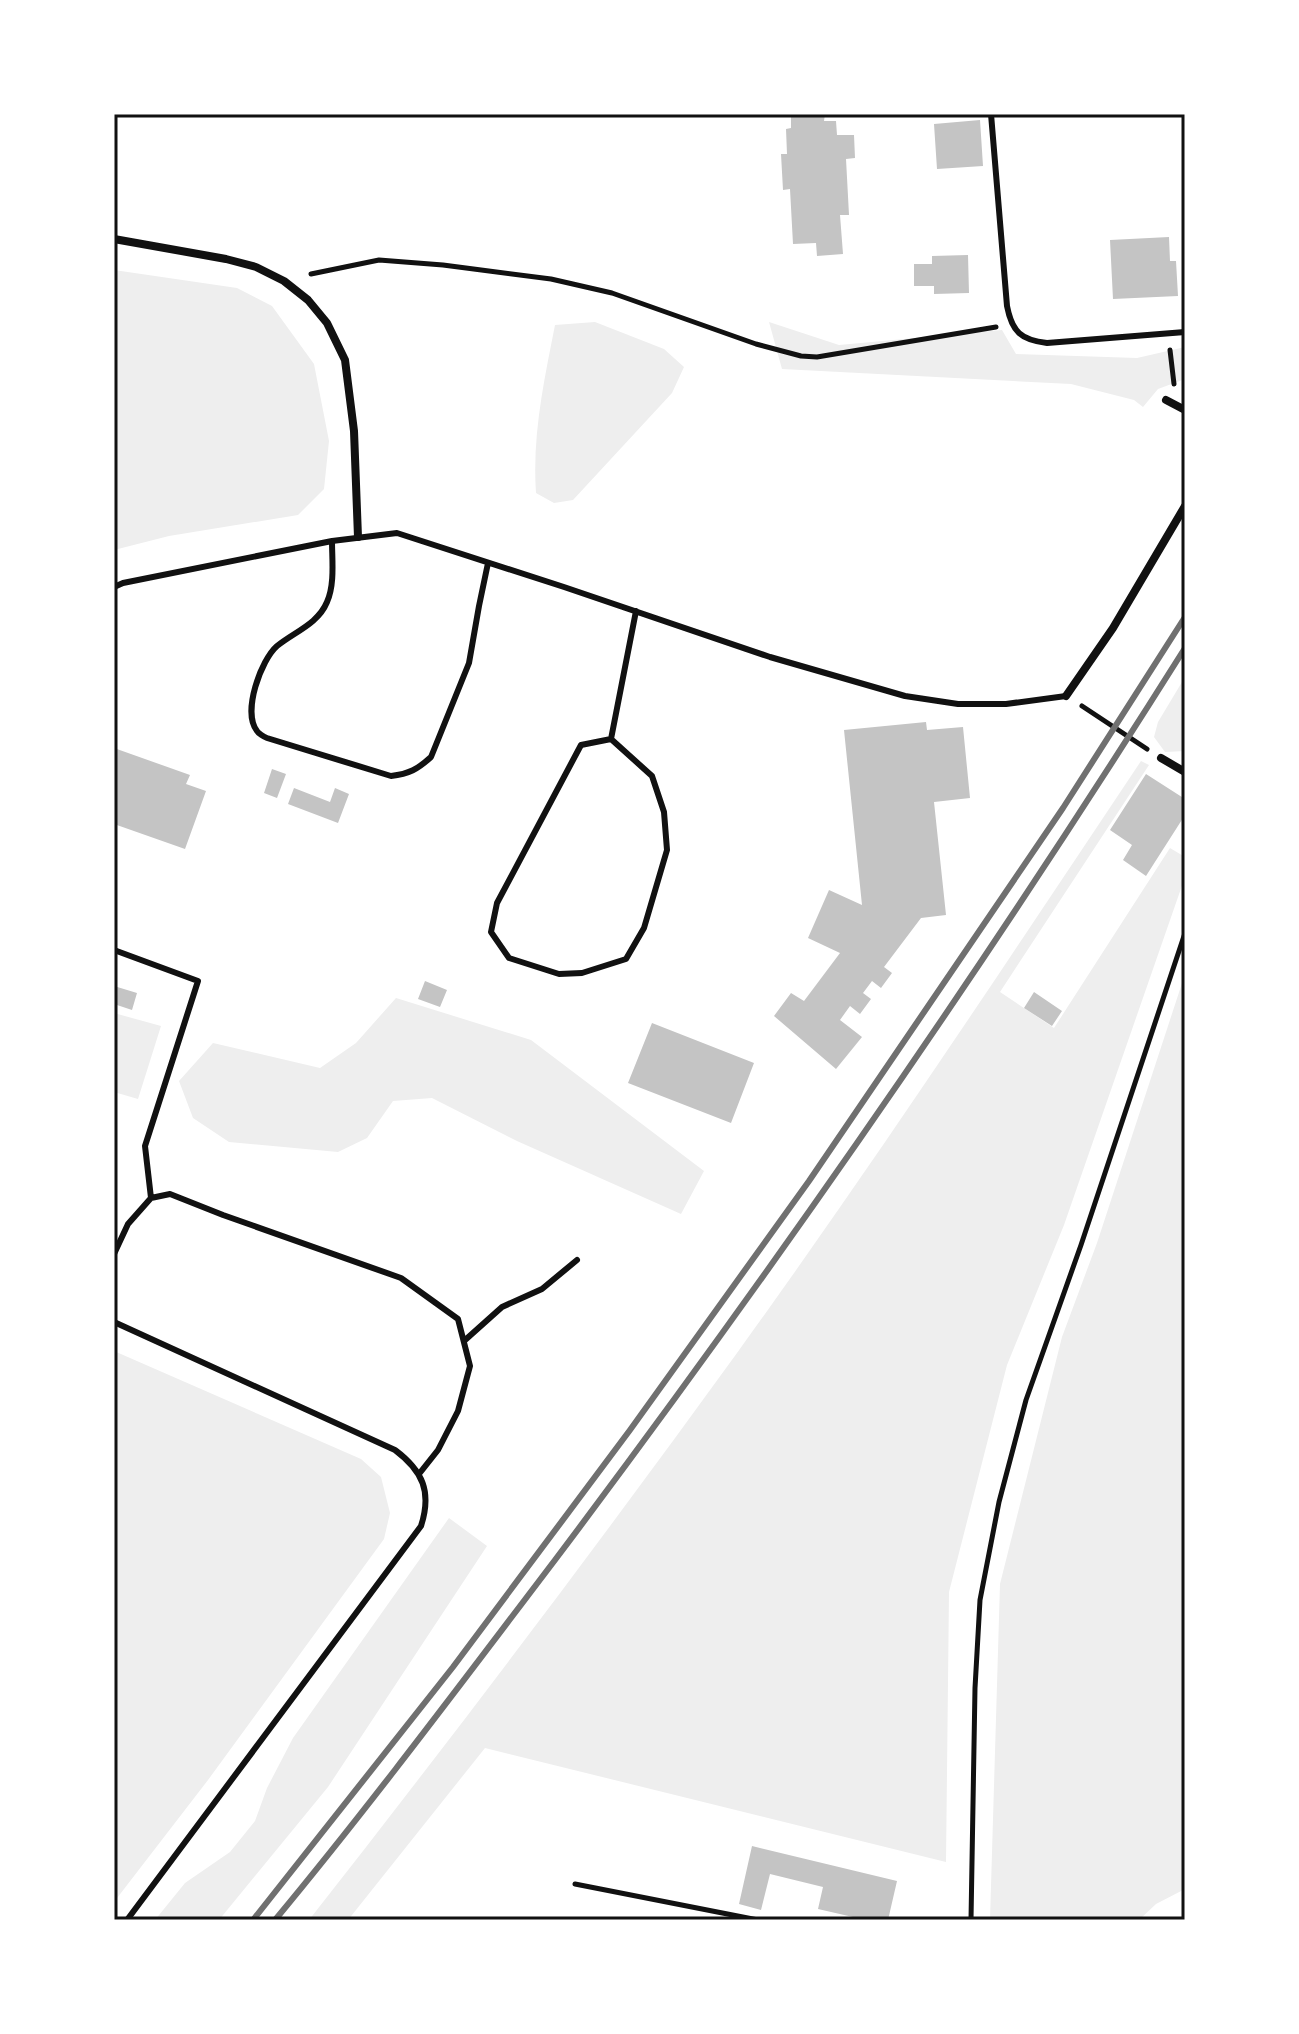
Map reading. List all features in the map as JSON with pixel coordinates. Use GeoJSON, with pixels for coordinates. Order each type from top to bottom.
{"type":"FeatureCollection","features":[{"type":"Feature","properties":{"kind":"street"},"geometry":{"type":"LineString","coordinates":[[114,239],[256,267],[284,281],[308,300],[327,323],[345,360],[354,431],[358,537]]}},
{"type":"Feature","properties":{"kind":"street"},"geometry":{"type":"LineString","coordinates":[[1166,400],[1185,410]]}},
{"type":"Feature","properties":{"kind":"street"},"geometry":{"type":"LineString","coordinates":[[1066,696],[1113,628],[1185,506]]}},
{"type":"Feature","properties":{"kind":"street"},"geometry":{"type":"LineString","coordinates":[[1161,758],[1185,772]]}},
{"type":"Feature","properties":{"kind":"lane"},"geometry":{"type":"LineString","coordinates":[[991,114],[1007,306],[1020,335],[1026,340],[1047,343],[1185,332]]}},
{"type":"Feature","properties":{"kind":"lane"},"geometry":{"type":"LineString","coordinates":[[114,587],[332,541],[397,533],[770,657],[905,696],[958,704],[1006,704],[1066,696]]}},
{"type":"Feature","properties":{"kind":"lane"},"geometry":{"type":"LineString","coordinates":[[332,541],[332,586],[327,604],[302,630],[276,647],[266,659],[254,692],[252,720],[257,732],[267,738],[391,776],[406,775],[419,769],[431,757],[469,663],[488,563]]}},
{"type":"Feature","properties":{"kind":"lane"},"geometry":{"type":"LineString","coordinates":[[611,739],[636,611]]}},
{"type":"Feature","properties":{"kind":"lane"},"geometry":{"type":"LineString","coordinates":[[611,739],[652,776],[664,812],[667,850],[644,928],[626,959],[582,973],[559,974],[509,958],[491,932],[497,903],[581,745],[611,739]]}},
{"type":"Feature","properties":{"kind":"lane"},"geometry":{"type":"LineString","coordinates":[[114,950],[198,981],[145,1146],[151,1198]]}},
{"type":"Feature","properties":{"kind":"lane"},"geometry":{"type":"LineString","coordinates":[[114,1254],[128,1224],[151,1198],[170,1194],[401,1278],[458,1319],[470,1366],[458,1411],[438,1450],[419,1474]]}},
{"type":"Feature","properties":{"kind":"lane"},"geometry":{"type":"LineString","coordinates":[[464,1341],[502,1307],[542,1289],[577,1260]]}},
{"type":"Feature","properties":{"kind":"lane"},"geometry":{"type":"LineString","coordinates":[[114,1322],[395,1450],[419,1474],[426,1491],[427,1508],[421,1526],[127,1920]]}},
{"type":"Feature","properties":{"kind":"path"},"geometry":{"type":"LineString","coordinates":[[284,281],[379,260],[551,279],[612,293],[756,344],[817,357],[1013,325]]}},
{"type":"Feature","properties":{"kind":"path"},"geometry":{"type":"LineString","coordinates":[[1166,334],[1174,373],[1176,405]]}},
{"type":"Feature","properties":{"kind":"path"},"geometry":{"type":"LineString","coordinates":[[1086,709],[1161,758]]}},
{"type":"Feature","properties":{"kind":"path"},"geometry":{"type":"LineString","coordinates":[[971,1920],[975,1688],[980,1600],[999,1502],[1026,1400],[1185,933]]}},
{"type":"Feature","properties":{"kind":"path"},"geometry":{"type":"LineString","coordinates":[[575,1884],[758,1920]]}},
{"type":"Feature","properties":{"kind":"shaded area"},"geometry":{"type":"Polygon","coordinates":[[[114,270],[237,288],[272,306],[314,364],[329,441],[324,489],[298,515],[169,536],[114,550],[114,270]]]}},
{"type":"Feature","properties":{"kind":"shaded area"},"geometry":{"type":"Polygon","coordinates":[[[595,322],[664,349],[684,367],[672,393],[573,500],[554,503],[536,493],[535,472],[540,409],[555,325],[595,322]]]}},
{"type":"Feature","properties":{"kind":"shaded area"},"geometry":{"type":"Polygon","coordinates":[[[769,322],[839,345],[1002,330],[1016,354],[1137,358],[1185,347],[1185,379],[1158,389],[1143,407],[1134,400],[1071,384],[782,369],[769,322]]]}},
{"type":"Feature","properties":{"kind":"shaded area"},"geometry":{"type":"Polygon","coordinates":[[[1185,677],[1185,751],[1165,752],[1154,737],[1158,722],[1185,677]]]}},
{"type":"Feature","properties":{"kind":"shaded area"},"geometry":{"type":"Polygon","coordinates":[[[1141,761],[1149,765],[1000,992],[1054,1028],[1170,848],[1185,857],[1185,877],[1064,1225],[1007,1365],[949,1592],[946,1862],[485,1748],[348,1920],[309,1920],[526,1639],[737,1353],[992,985],[1141,761]]]}},
{"type":"Feature","properties":{"kind":"shaded area"},"geometry":{"type":"Polygon","coordinates":[[[1185,974],[1185,1889],[1156,1904],[1139,1920],[990,1920],[1000,1584],[1062,1337],[1097,1243],[1185,974]]]}},
{"type":"Feature","properties":{"kind":"shaded area"},"geometry":{"type":"Polygon","coordinates":[[[396,998],[531,1040],[704,1171],[681,1214],[517,1141],[432,1098],[393,1101],[367,1138],[338,1152],[229,1142],[193,1118],[179,1081],[213,1043],[320,1068],[356,1043],[396,998]]]}},
{"type":"Feature","properties":{"kind":"shaded area"},"geometry":{"type":"Polygon","coordinates":[[[114,1013],[161,1026],[138,1099],[114,1092],[114,1013]]]}},
{"type":"Feature","properties":{"kind":"shaded area"},"geometry":{"type":"Polygon","coordinates":[[[114,1351],[361,1459],[381,1477],[390,1513],[384,1539],[208,1780],[114,1902],[114,1351]]]}},
{"type":"Feature","properties":{"kind":"shaded area"},"geometry":{"type":"Polygon","coordinates":[[[449,1518],[487,1546],[328,1787],[219,1920],[155,1920],[185,1883],[230,1852],[255,1821],[267,1788],[293,1738],[449,1518]]]}},
{"type":"Feature","properties":{"kind":"building"},"geometry":{"type":"Polygon","coordinates":[[[791,114],[825,114],[824,121],[836,121],[837,135],[854,135],[855,158],[846,159],[849,215],[840,215],[843,254],[817,256],[816,243],[793,244],[790,189],[783,190],[781,154],[787,154],[786,129],[791,128],[791,114]]]}},
{"type":"Feature","properties":{"kind":"building"},"geometry":{"type":"Polygon","coordinates":[[[980,120],[983,166],[937,169],[934,124],[980,120]]]}},
{"type":"Feature","properties":{"kind":"building"},"geometry":{"type":"Polygon","coordinates":[[[1169,237],[1170,261],[1176,261],[1178,296],[1113,299],[1110,240],[1169,237]]]}},
{"type":"Feature","properties":{"kind":"building"},"geometry":{"type":"Polygon","coordinates":[[[968,255],[969,293],[934,294],[934,286],[914,286],[914,264],[932,264],[932,256],[968,255]]]}},
{"type":"Feature","properties":{"kind":"building"},"geometry":{"type":"Polygon","coordinates":[[[926,722],[927,730],[963,727],[970,798],[934,802],[946,915],[921,918],[884,967],[892,973],[881,988],[872,981],[863,993],[871,999],[860,1014],[850,1006],[840,1020],[862,1037],[836,1069],[774,1016],[791,993],[804,1001],[840,953],[808,938],[829,890],[862,905],[844,730],[926,722]]]}},
{"type":"Feature","properties":{"kind":"building"},"geometry":{"type":"Polygon","coordinates":[[[114,748],[190,775],[186,784],[206,791],[185,849],[114,824],[114,748]]]}},
{"type":"Feature","properties":{"kind":"building"},"geometry":{"type":"Polygon","coordinates":[[[272,769],[286,774],[277,798],[264,793],[272,769]]]}},
{"type":"Feature","properties":{"kind":"building"},"geometry":{"type":"Polygon","coordinates":[[[1146,774],[1185,799],[1185,815],[1146,876],[1123,860],[1132,845],[1110,830],[1146,774]]]}},
{"type":"Feature","properties":{"kind":"building"},"geometry":{"type":"Polygon","coordinates":[[[294,788],[330,802],[335,788],[349,794],[338,823],[288,804],[294,788]]]}},
{"type":"Feature","properties":{"kind":"building"},"geometry":{"type":"Polygon","coordinates":[[[425,981],[447,990],[440,1007],[418,999],[425,981]]]}},
{"type":"Feature","properties":{"kind":"building"},"geometry":{"type":"Polygon","coordinates":[[[114,986],[137,993],[132,1010],[114,1004],[114,986]]]}},
{"type":"Feature","properties":{"kind":"building"},"geometry":{"type":"Polygon","coordinates":[[[1034,992],[1062,1011],[1052,1026],[1024,1008],[1034,992]]]}},
{"type":"Feature","properties":{"kind":"building"},"geometry":{"type":"Polygon","coordinates":[[[652,1023],[754,1063],[731,1123],[628,1083],[652,1023]]]}},
{"type":"Feature","properties":{"kind":"building"},"geometry":{"type":"Polygon","coordinates":[[[752,1846],[897,1881],[888,1920],[866,1920],[818,1909],[823,1887],[770,1874],[761,1910],[739,1904],[752,1846]]]}},
{"type":"Feature","properties":{"kind":"railway"},"geometry":{"type":"LineString","coordinates":[[253,1920],[453,1667],[630,1430],[809,1181],[1063,808],[1185,617]]}},
{"type":"Feature","properties":{"kind":"railway"},"geometry":{"type":"LineString","coordinates":[[275,1920],[555,1560],[800,1224],[1035,881],[1185,648]]}}]}
